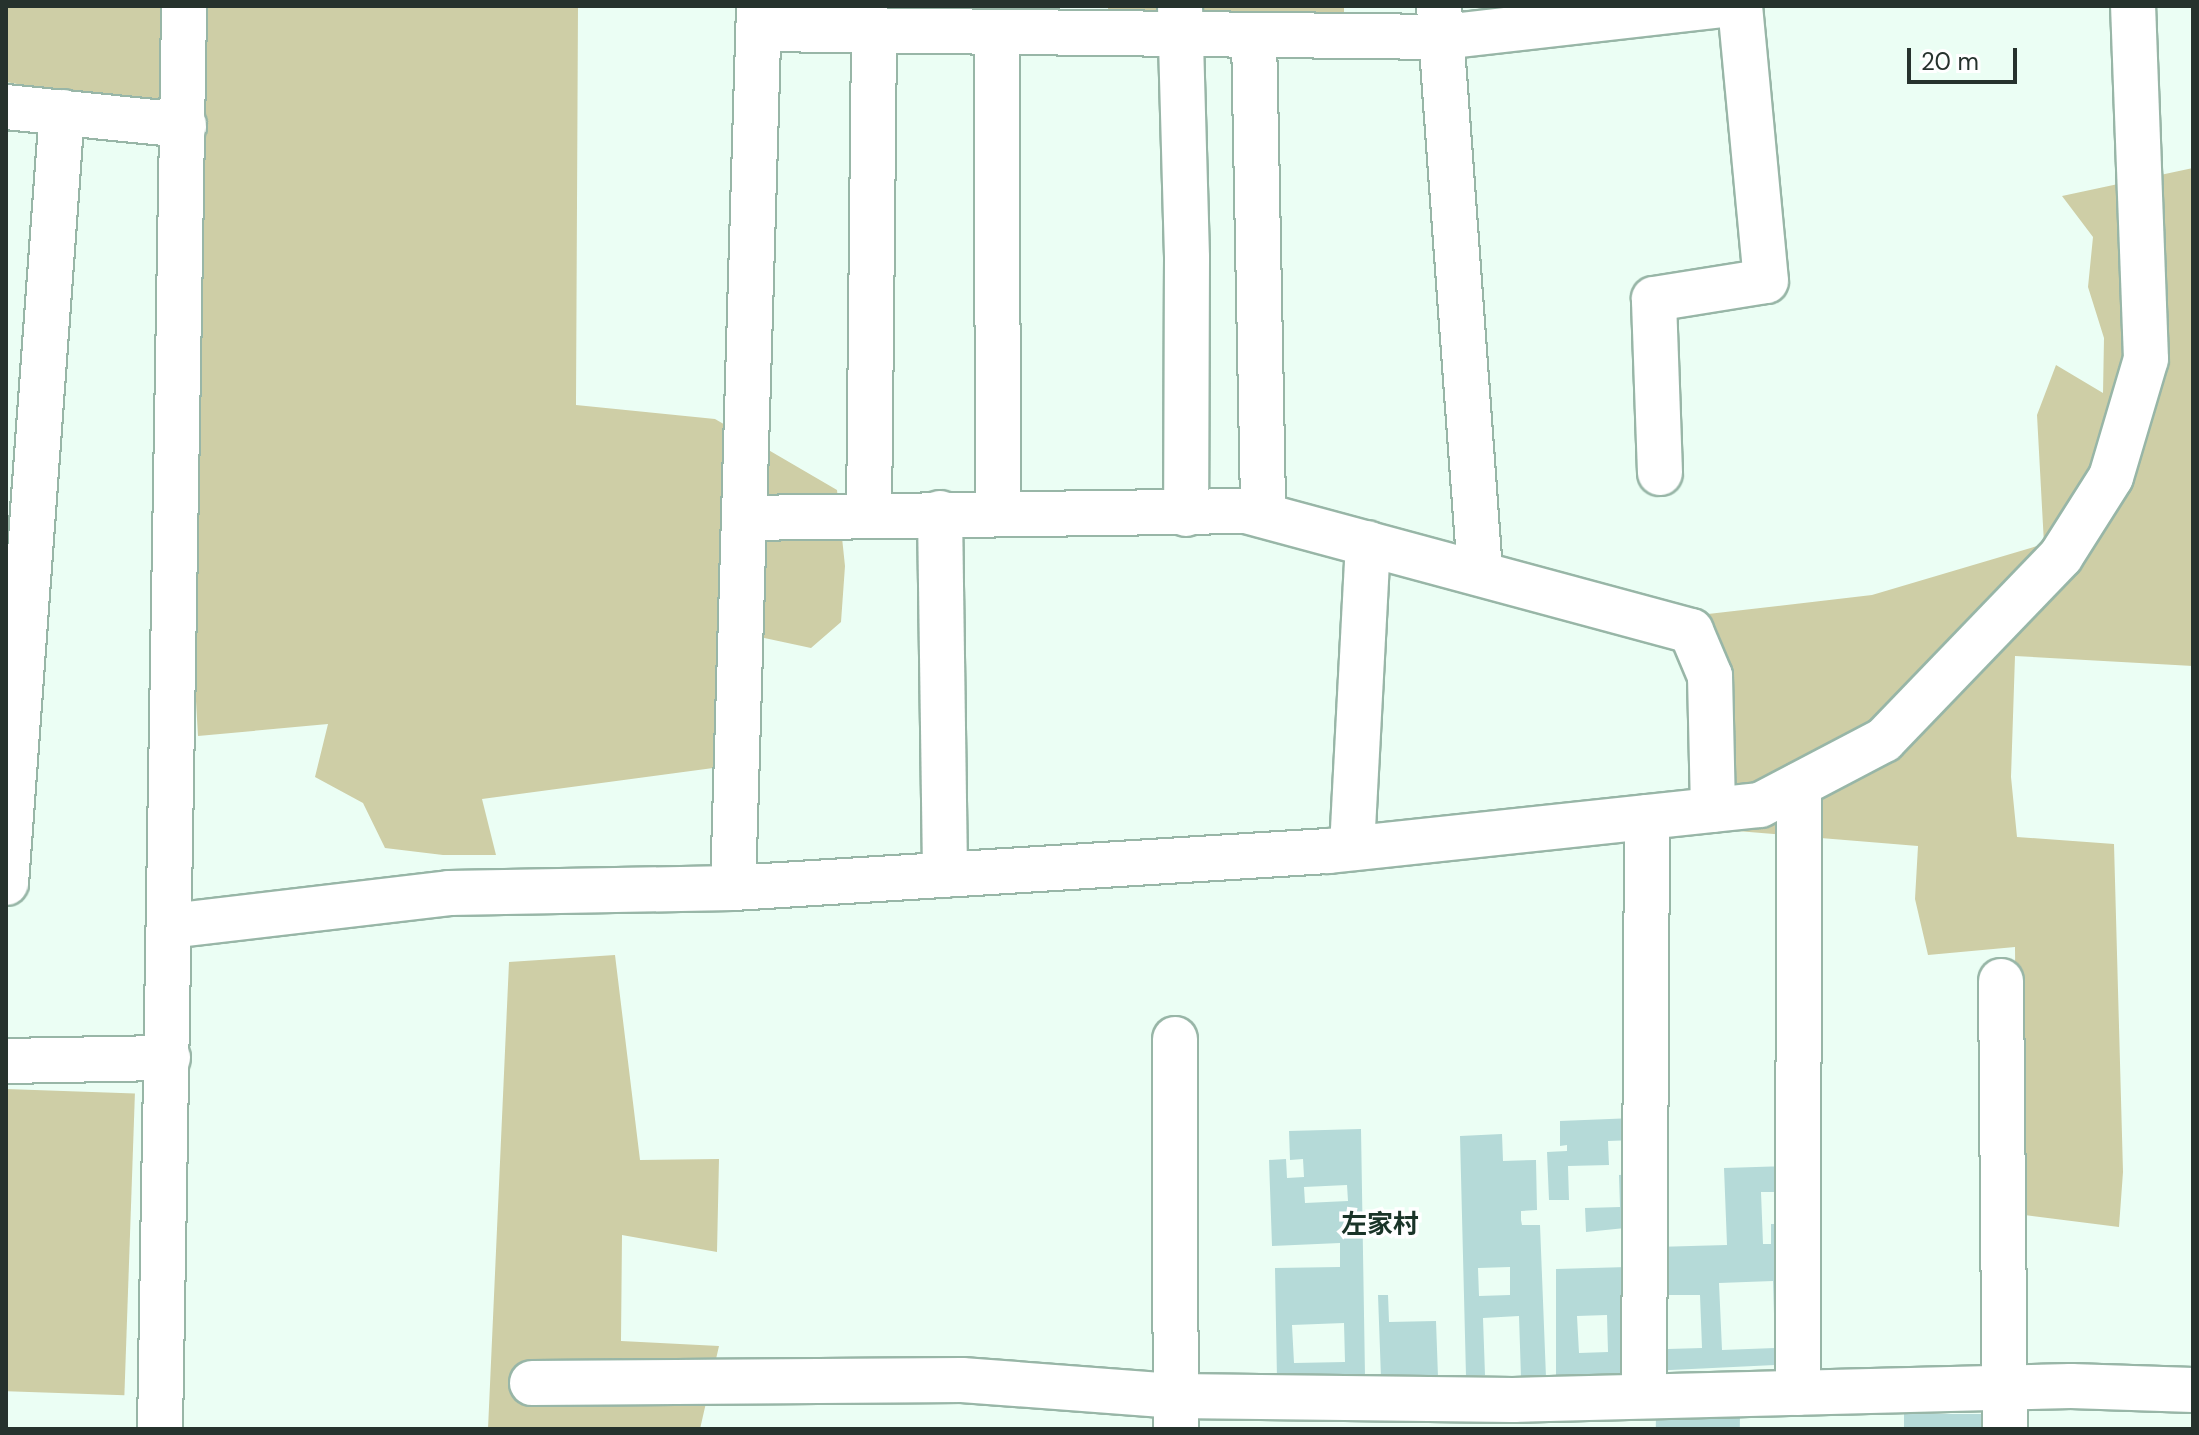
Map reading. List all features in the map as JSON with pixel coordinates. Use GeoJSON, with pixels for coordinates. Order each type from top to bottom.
{"type":"FeatureCollection","features":[{"type":"Feature","properties":{"kind":"street"},"geometry":{"type":"LineString","coordinates":[[160,1429],[184,6]]}},
{"type":"Feature","properties":{"kind":"street"},"geometry":{"type":"LineString","coordinates":[[733,888],[758,17],[874,30],[997,32],[1181,20],[1254,35],[1717,6]]}},
{"type":"Feature","properties":{"kind":"street"},"geometry":{"type":"LineString","coordinates":[[1660,473],[1654,299],[1766,281],[1740,6]]}},
{"type":"Feature","properties":{"kind":"street"},"geometry":{"type":"LineString","coordinates":[[170,926],[449,893],[733,888],[1352,848],[1760,805],[1884,740],[2061,556],[2111,477],[2146,359],[2133,6]]}},
{"type":"Feature","properties":{"kind":"street"},"geometry":{"type":"LineString","coordinates":[[1181,20],[1186,514]]}},
{"type":"Feature","properties":{"kind":"street"},"geometry":{"type":"LineString","coordinates":[[1441,22],[1447,169],[1480,573]]}},
{"type":"Feature","properties":{"kind":"street"},"geometry":{"type":"LineString","coordinates":[[869,515],[874,30]]}},
{"type":"Feature","properties":{"kind":"street"},"geometry":{"type":"LineString","coordinates":[[997,32],[998,513]]}},
{"type":"Feature","properties":{"kind":"street"},"geometry":{"type":"LineString","coordinates":[[1254,35],[1263,515]]}},
{"type":"Feature","properties":{"kind":"street"},"geometry":{"type":"LineString","coordinates":[[6,107],[184,125]]}},
{"type":"Feature","properties":{"kind":"street"},"geometry":{"type":"LineString","coordinates":[[6,883],[62,112]]}},
{"type":"Feature","properties":{"kind":"street"},"geometry":{"type":"LineString","coordinates":[[744,518],[940,513],[1263,515],[1691,631],[1710,676],[1713,810]]}},
{"type":"Feature","properties":{"kind":"street"},"geometry":{"type":"LineString","coordinates":[[940,513],[945,875]]}},
{"type":"Feature","properties":{"kind":"street"},"geometry":{"type":"LineString","coordinates":[[1352,848],[1368,543]]}},
{"type":"Feature","properties":{"kind":"street"},"geometry":{"type":"LineString","coordinates":[[1798,1393],[1799,785]]}},
{"type":"Feature","properties":{"kind":"street"},"geometry":{"type":"LineString","coordinates":[[1644,1396],[1647,817]]}},
{"type":"Feature","properties":{"kind":"street"},"geometry":{"type":"LineString","coordinates":[[2001,981],[2005,1408]]}},
{"type":"Feature","properties":{"kind":"street"},"geometry":{"type":"LineString","coordinates":[[1175,1039],[1176,1412]]}},
{"type":"Feature","properties":{"kind":"street"},"geometry":{"type":"LineString","coordinates":[[6,1061],[168,1058]]}},
{"type":"Feature","properties":{"kind":"street"},"geometry":{"type":"LineString","coordinates":[[532,1383],[962,1380],[1176,1412],[1512,1414],[1644,1396],[1798,1393],[2005,1408],[2193,1390]]}},
{"type":"Feature","properties":{"kind":"green space"},"geometry":{"type":"Polygon","coordinates":[[[6,6],[578,6],[576,405],[715,419],[837,490],[845,566],[841,622],[811,648],[760,637],[758,762],[482,799],[496,855],[443,855],[385,848],[363,803],[315,777],[328,724],[198,736],[162,110],[6,82],[6,6]]]}},
{"type":"Feature","properties":{"kind":"green space"},"geometry":{"type":"Polygon","coordinates":[[[1108,6],[1344,6],[1344,36],[1108,36],[1108,6]]]}},
{"type":"Feature","properties":{"kind":"green space"},"geometry":{"type":"Polygon","coordinates":[[[2193,168],[2193,666],[2015,656],[2011,777],[2017,837],[2114,844],[2123,1172],[2119,1227],[2017,1214],[2015,947],[1928,955],[1915,899],[1918,846],[1700,828],[1708,614],[1872,595],[2044,544],[2037,415],[2056,365],[2103,393],[2104,338],[2088,287],[2093,237],[2062,196],[2193,168]]]}},
{"type":"Feature","properties":{"kind":"green space"},"geometry":{"type":"Polygon","coordinates":[[[615,955],[640,1160],[719,1159],[717,1252],[622,1235],[621,1341],[719,1346],[700,1429],[488,1429],[509,962],[615,955]]]}},
{"type":"Feature","properties":{"kind":"green space"},"geometry":{"type":"Polygon","coordinates":[[[6,1089],[135,1094],[124,1395],[6,1391],[6,1089]]]}},
{"type":"Feature","properties":{"kind":"building"},"geometry":{"type":"Polygon","coordinates":[[[1634,1118],[1635,1140],[1608,1141],[1609,1165],[1568,1166],[1569,1200],[1549,1200],[1547,1152],[1567,1151],[1567,1145],[1560,1146],[1560,1121],[1634,1118]]]}},
{"type":"Feature","properties":{"kind":"building"},"geometry":{"type":"Polygon","coordinates":[[[1361,1129],[1365,1376],[1277,1379],[1275,1268],[1340,1267],[1340,1243],[1272,1246],[1269,1160],[1286,1159],[1287,1178],[1304,1177],[1303,1159],[1290,1160],[1289,1131],[1361,1129]],[[1347,1185],[1304,1187],[1305,1203],[1348,1201],[1347,1185]],[[1344,1323],[1292,1325],[1294,1363],[1345,1362],[1344,1323]]]}},
{"type":"Feature","properties":{"kind":"building"},"geometry":{"type":"Polygon","coordinates":[[[1502,1134],[1503,1161],[1536,1160],[1537,1210],[1521,1211],[1521,1220],[1522,1225],[1540,1225],[1546,1377],[1521,1378],[1519,1316],[1483,1318],[1485,1375],[1466,1376],[1460,1136],[1502,1134]],[[1510,1267],[1478,1268],[1479,1296],[1510,1295],[1510,1267]]]}},
{"type":"Feature","properties":{"kind":"building"},"geometry":{"type":"Polygon","coordinates":[[[1790,1166],[1791,1192],[1761,1192],[1763,1244],[1771,1244],[1771,1224],[1789,1224],[1794,1364],[1650,1371],[1655,1247],[1727,1245],[1724,1168],[1790,1166]],[[1773,1281],[1719,1283],[1722,1350],[1775,1348],[1773,1281]],[[1666,1295],[1668,1349],[1702,1348],[1700,1295],[1666,1295]]]}},
{"type":"Feature","properties":{"kind":"building"},"geometry":{"type":"Polygon","coordinates":[[[1634,1174],[1635,1227],[1586,1232],[1585,1208],[1620,1207],[1619,1175],[1634,1174]]]}},
{"type":"Feature","properties":{"kind":"building"},"geometry":{"type":"Polygon","coordinates":[[[1628,1267],[1632,1374],[1556,1377],[1556,1269],[1628,1267]],[[1607,1315],[1577,1316],[1579,1353],[1608,1352],[1607,1315]]]}},
{"type":"Feature","properties":{"kind":"building"},"geometry":{"type":"Polygon","coordinates":[[[1378,1295],[1388,1295],[1389,1322],[1436,1321],[1438,1377],[1381,1378],[1378,1295]]]}},
{"type":"Feature","properties":{"kind":"building"},"geometry":{"type":"Polygon","coordinates":[[[1904,1414],[1984,1414],[1984,1429],[1904,1429],[1904,1414]]]}},
{"type":"Feature","properties":{"kind":"building"},"geometry":{"type":"Polygon","coordinates":[[[1656,1415],[1740,1416],[1740,1429],[1656,1429],[1656,1415]]]}},
{"type":"Feature","properties":{"kind":"district","name":"左家村"},"geometry":{"type":"Point","coordinates":[1380,1225]}}]}
